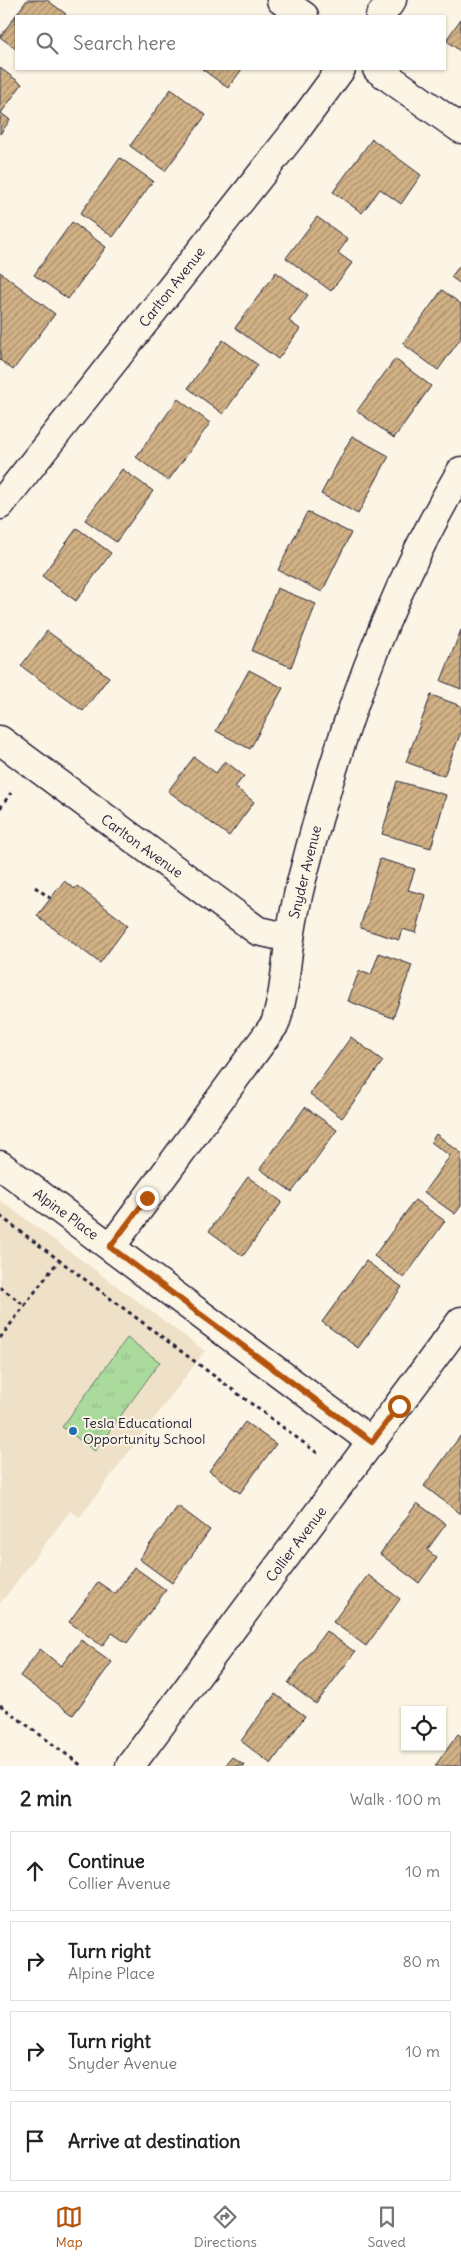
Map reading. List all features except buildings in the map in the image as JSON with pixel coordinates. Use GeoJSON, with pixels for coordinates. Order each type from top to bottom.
{"type":"FeatureCollection","features":[{"type":"Feature","properties":{"kind":"street"},"geometry":{"type":"LineString","coordinates":[[281,0],[303,15]]}},
{"type":"Feature","properties":{"kind":"street"},"geometry":{"type":"LineString","coordinates":[[381,15],[392,0]]}},
{"type":"Feature","properties":{"kind":"street","name":"Carlton Avenue"},"geometry":{"type":"LineString","coordinates":[[0,505],[290,137],[340,70]]}},
{"type":"Feature","properties":{"kind":"street"},"geometry":{"type":"LineString","coordinates":[[378,70],[461,129]]}},
{"type":"Feature","properties":{"kind":"street","name":"Snyder Avenue"},"geometry":{"type":"LineString","coordinates":[[110,1247],[275,1024],[282,1002],[290,938],[314,834],[352,707],[413,558],[461,472]]}},
{"type":"Feature","properties":{"kind":"street","name":"Carlton Avenue"},"geometry":{"type":"LineString","coordinates":[[0,740],[258,931],[290,938]]}},
{"type":"Feature","properties":{"kind":"street","name":"Alpine Place"},"geometry":{"type":"LineString","coordinates":[[0,1165],[372,1442]]}},
{"type":"Feature","properties":{"kind":"street","name":"Collier Avenue"},"geometry":{"type":"LineString","coordinates":[[130,1766],[461,1321]]}},
{"type":"Feature","properties":{"kind":"path"},"geometry":{"type":"LineString","coordinates":[[0,808],[11,793]]}},
{"type":"Feature","properties":{"kind":"path"},"geometry":{"type":"LineString","coordinates":[[35,887],[50,898]]}},
{"type":"Feature","properties":{"kind":"path"},"geometry":{"type":"LineString","coordinates":[[0,1216],[320,1455]]}},
{"type":"Feature","properties":{"kind":"path"},"geometry":{"type":"LineString","coordinates":[[0,1338],[59,1260]]}},
{"type":"Feature","properties":{"kind":"path"},"geometry":{"type":"LineString","coordinates":[[0,1287],[24,1305]]}},
{"type":"Feature","properties":{"kind":"path"},"geometry":{"type":"LineString","coordinates":[[0,1705],[82,1766]]}},
{"type":"Feature","properties":{"kind":"shaded area","name":"Tesla Educational Opportunity School"},"geometry":{"type":"Polygon","coordinates":[[[0,1200],[205,1351],[80,1517],[70,1511],[0,1604],[0,1200]]]}},
{"type":"Feature","properties":{"kind":"green space"},"geometry":{"type":"Polygon","coordinates":[[[127,1338],[160,1362],[95,1451],[62,1427],[127,1338]]]}},
{"type":"Feature","properties":{"kind":"place","name":"Tesla Educational Opportunity School"},"geometry":{"type":"Point","coordinates":[73,1431]}},
{"type":"Feature","properties":{"kind":"route"},"geometry":{"type":"LineString","coordinates":[[147,1198],[110,1247],[372,1442],[399,1406]]}}]}
